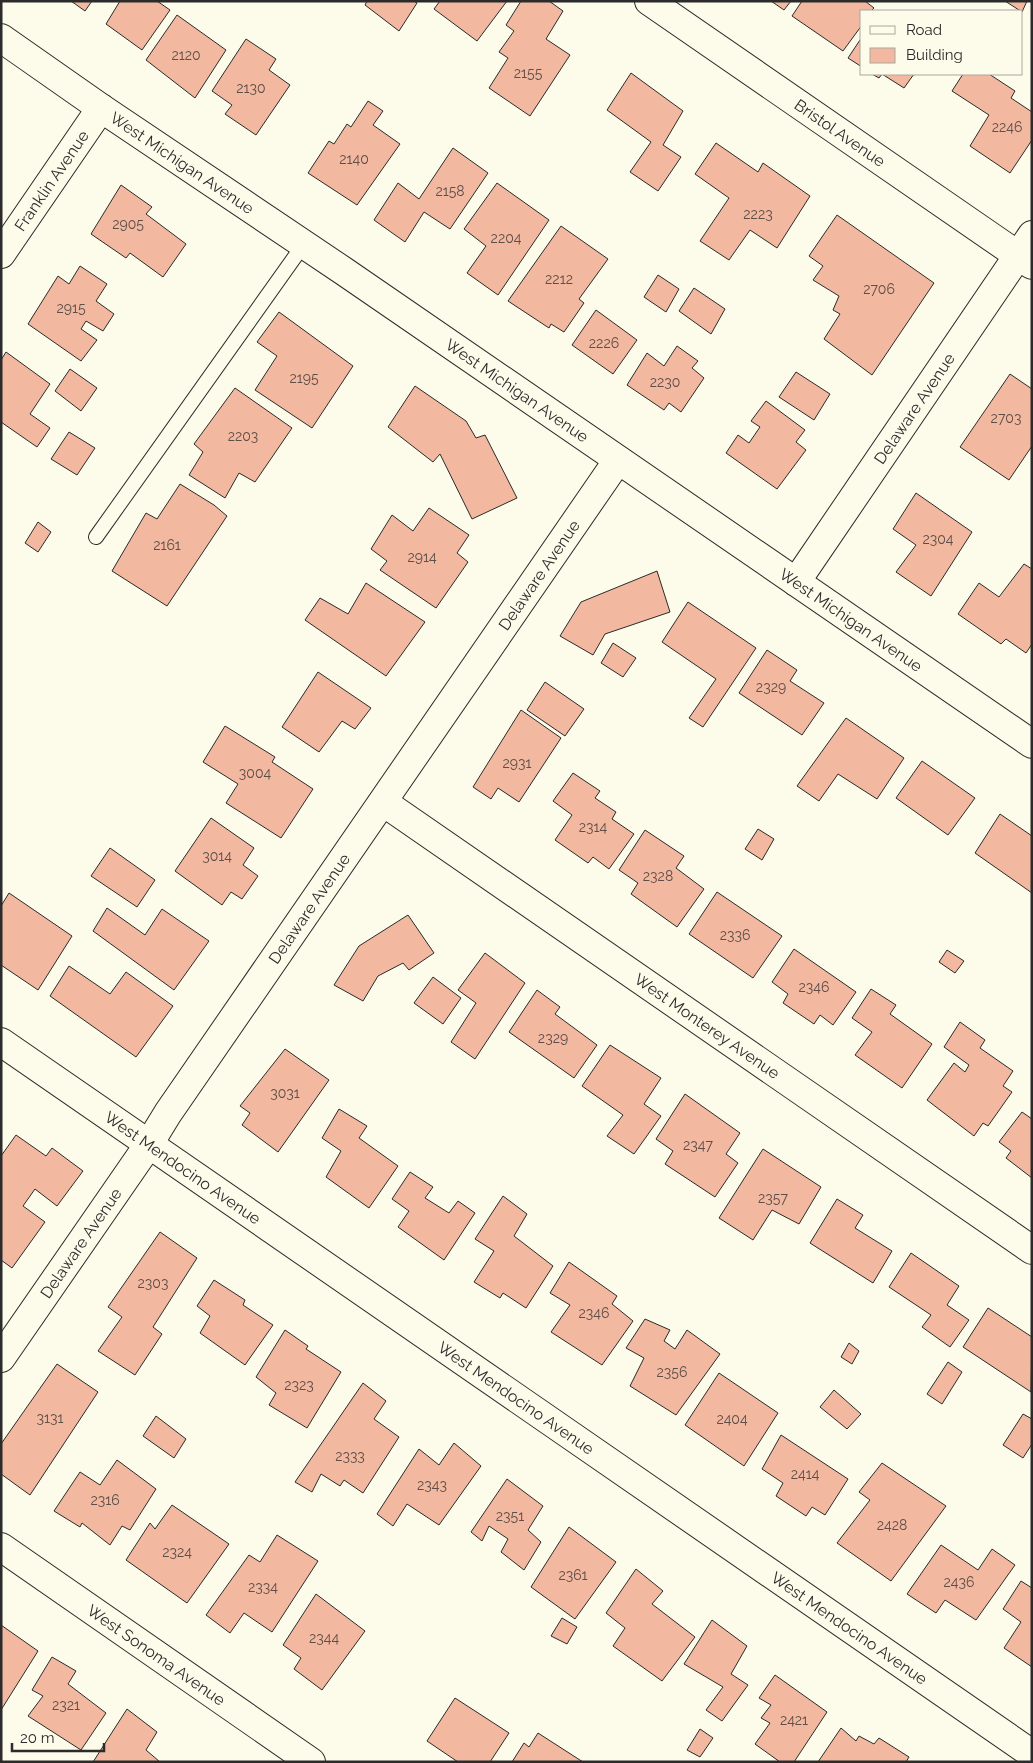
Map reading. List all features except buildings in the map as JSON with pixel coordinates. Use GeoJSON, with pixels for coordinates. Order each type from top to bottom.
{"type":"FeatureCollection","features":[{"type":"Feature","properties":{"kind":"street","name":"Bristol Avenue"},"geometry":{"type":"LineString","coordinates":[[649,1],[1027,252]]}},
{"type":"Feature","properties":{"kind":"street","name":"West Michigan Avenue"},"geometry":{"type":"LineString","coordinates":[[1,38],[1032,744]]}},
{"type":"Feature","properties":{"kind":"street","name":"Franklin Avenue"},"geometry":{"type":"LineString","coordinates":[[1,254],[101,108]]}},
{"type":"Feature","properties":{"kind":"street","name":"Delaware Avenue"},"geometry":{"type":"LineString","coordinates":[[796,582],[1027,252]]}},
{"type":"Feature","properties":{"kind":"street","name":"Delaware Avenue"},"geometry":{"type":"LineString","coordinates":[[1,1358],[149,1144],[168,1112],[618,460]]}},
{"type":"Feature","properties":{"kind":"street","name":"West Monterey Avenue"},"geometry":{"type":"LineString","coordinates":[[383,802],[1032,1250]]}},
{"type":"Feature","properties":{"kind":"street","name":"West Mendocino Avenue"},"geometry":{"type":"LineString","coordinates":[[1,1042],[1032,1754]]}},
{"type":"Feature","properties":{"kind":"street","name":"West Sonoma Avenue"},"geometry":{"type":"LineString","coordinates":[[1,1547],[311,1762]]}},
{"type":"Feature","properties":{"kind":"lane"},"geometry":{"type":"LineString","coordinates":[[96,537],[304,244]]}}]}
